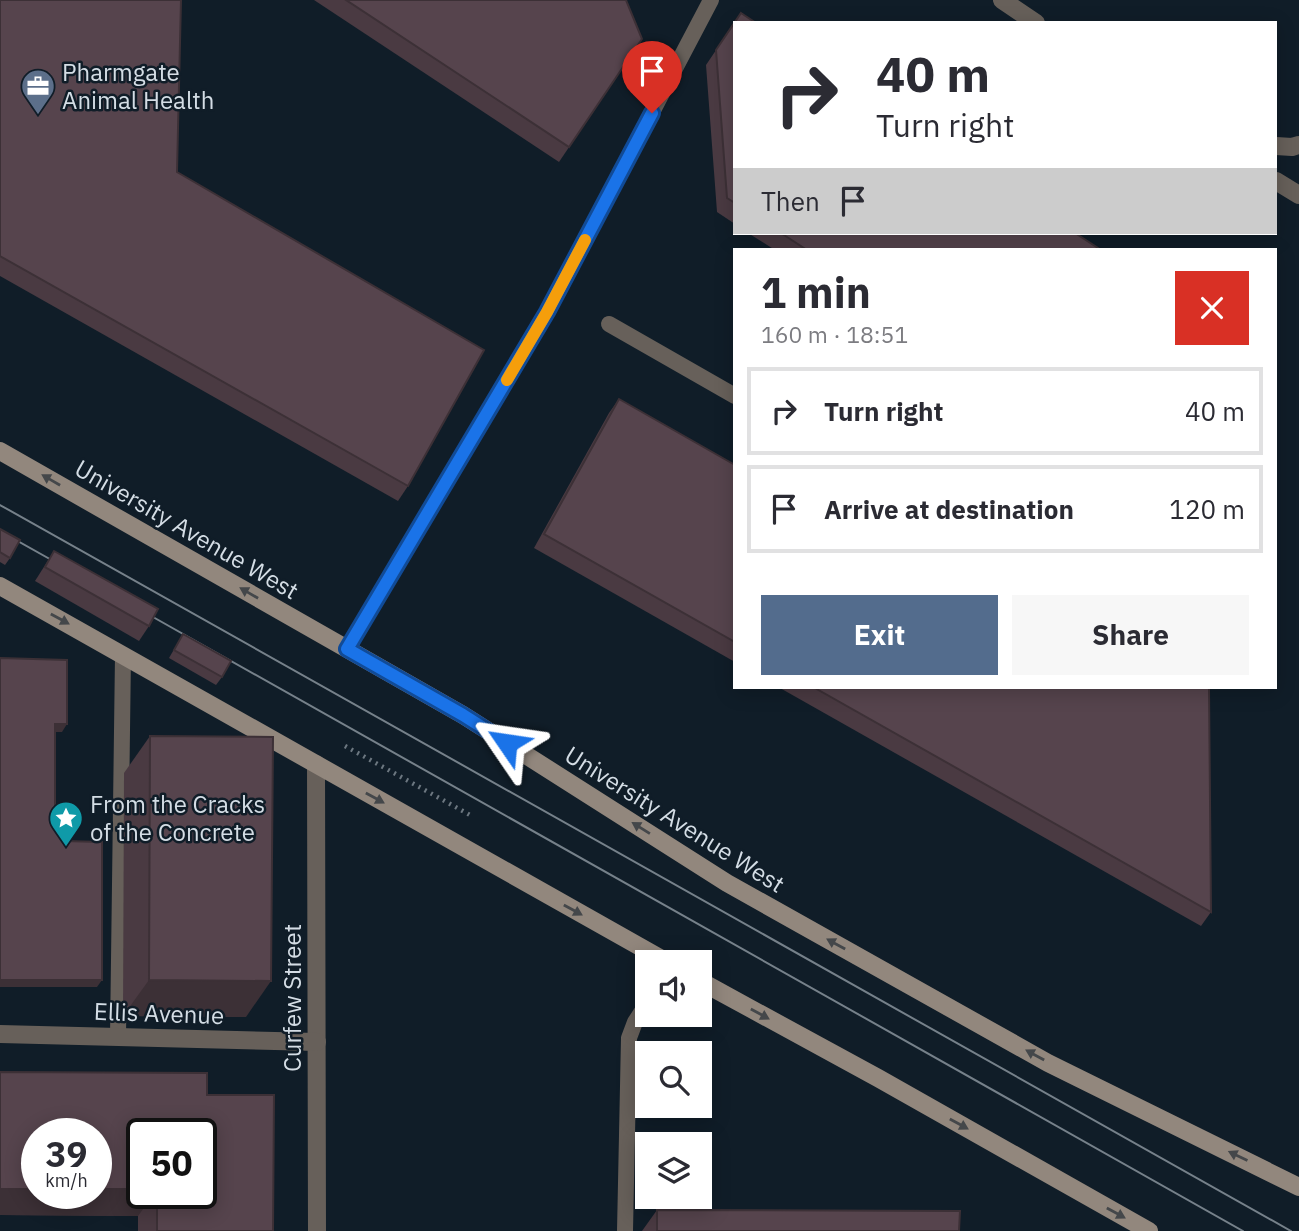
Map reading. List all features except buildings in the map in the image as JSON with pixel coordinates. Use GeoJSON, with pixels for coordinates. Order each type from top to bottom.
{"type":"FeatureCollection","features":[{"type":"Feature","properties":{"kind":"main road","name":"University Avenue West"},"geometry":{"type":"LineString","coordinates":[[0,451],[463,715],[727,883],[1048,1063],[1299,1187]]}},
{"type":"Feature","properties":{"kind":"main road"},"geometry":{"type":"LineString","coordinates":[[0,586],[646,950]]}},
{"type":"Feature","properties":{"kind":"main road"},"geometry":{"type":"LineString","coordinates":[[712,988],[1149,1231]]}},
{"type":"Feature","properties":{"kind":"street"},"geometry":{"type":"LineString","coordinates":[[1002,0],[1033,21]]}},
{"type":"Feature","properties":{"kind":"street"},"geometry":{"type":"LineString","coordinates":[[1277,146],[1299,145]]}},
{"type":"Feature","properties":{"kind":"street"},"geometry":{"type":"LineString","coordinates":[[1277,182],[1299,195]]}},
{"type":"Feature","properties":{"kind":"street","name":"Curfew Street"},"geometry":{"type":"LineString","coordinates":[[316,764],[317,1231]]}},
{"type":"Feature","properties":{"kind":"street","name":"Ellis Avenue"},"geometry":{"type":"LineString","coordinates":[[0,1034],[317,1042]]}},
{"type":"Feature","properties":{"kind":"lane"},"geometry":{"type":"LineString","coordinates":[[347,649],[547,312],[711,0]]}},
{"type":"Feature","properties":{"kind":"lane"},"geometry":{"type":"LineString","coordinates":[[609,324],[733,395]]}},
{"type":"Feature","properties":{"kind":"lane"},"geometry":{"type":"LineString","coordinates":[[118,1036],[123,655]]}},
{"type":"Feature","properties":{"kind":"lane"},"geometry":{"type":"LineString","coordinates":[[625,1231],[629,1038],[635,1022]]}},
{"type":"Feature","properties":{"kind":"path"},"geometry":{"type":"LineString","coordinates":[[339,743],[470,815]]}},
{"type":"Feature","properties":{"kind":"tram line"},"geometry":{"type":"LineString","coordinates":[[0,505],[1291,1231]]}},
{"type":"Feature","properties":{"kind":"tram line"},"geometry":{"type":"LineString","coordinates":[[0,531],[64,567]]}},
{"type":"Feature","properties":{"kind":"tram line"},"geometry":{"type":"LineString","coordinates":[[137,608],[1243,1231]]}},
{"type":"Feature","properties":{"kind":"slow traffic"},"geometry":{"type":"LineString","coordinates":[[507,380],[585,240]]}},
{"type":"Feature","properties":{"kind":"place","name":"Pharmgate Animal Health"},"geometry":{"type":"Point","coordinates":[38,116]}},
{"type":"Feature","properties":{"kind":"place","name":"From the Cracks of the Concrete"},"geometry":{"type":"Point","coordinates":[66,848]}},
{"type":"Feature","properties":{"kind":"route"},"geometry":{"type":"LineString","coordinates":[[507,743],[347,649],[547,312],[652,113]]}}]}
